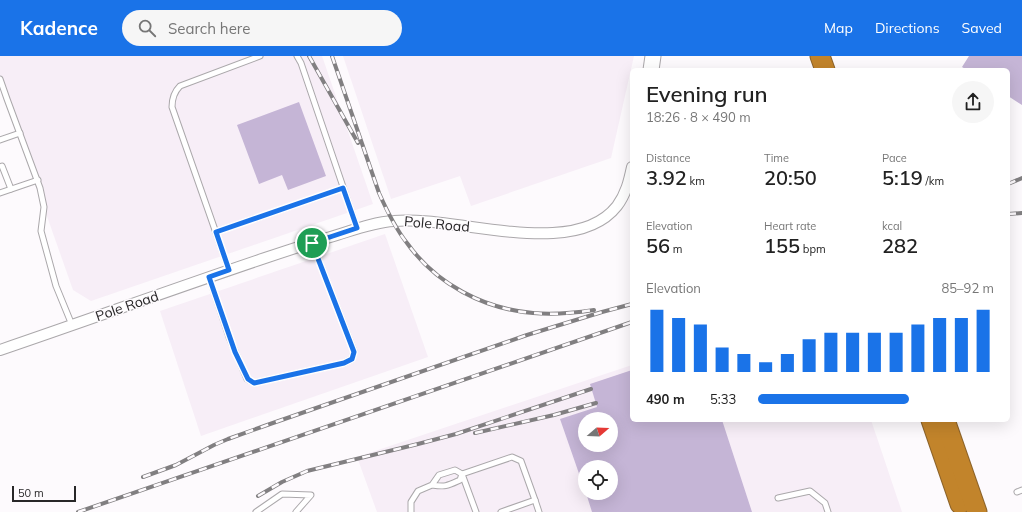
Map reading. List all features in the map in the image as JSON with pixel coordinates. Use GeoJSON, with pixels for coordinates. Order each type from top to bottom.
{"type":"FeatureCollection","features":[{"type":"Feature","properties":{"kind":"highway"},"geometry":{"type":"LineString","coordinates":[[808,56],[811,68]]}},
{"type":"Feature","properties":{"kind":"highway"},"geometry":{"type":"LineString","coordinates":[[820,56],[824,68]]}},
{"type":"Feature","properties":{"kind":"highway"},"geometry":{"type":"LineString","coordinates":[[932,422],[963,512]]}},
{"type":"Feature","properties":{"kind":"highway"},"geometry":{"type":"LineString","coordinates":[[946,422],[977,512]]}},
{"type":"Feature","properties":{"kind":"street"},"geometry":{"type":"LineString","coordinates":[[651,68],[653,56]]}},
{"type":"Feature","properties":{"kind":"street","name":"Pole Road"},"geometry":{"type":"LineString","coordinates":[[0,350],[229,270],[357,228],[385,222],[407,220],[423,221],[525,233],[552,233],[585,227],[604,219],[617,206],[621,201],[627,187],[630,175]]}},
{"type":"Feature","properties":{"kind":"lane"},"geometry":{"type":"LineString","coordinates":[[229,270],[172,107],[172,100],[180,86],[260,56]]}},
{"type":"Feature","properties":{"kind":"lane"},"geometry":{"type":"LineString","coordinates":[[297,56],[301,63],[357,228]]}},
{"type":"Feature","properties":{"kind":"lane"},"geometry":{"type":"LineString","coordinates":[[0,78],[38,180],[44,207],[41,231],[56,286],[72,325]]}},
{"type":"Feature","properties":{"kind":"lane"},"geometry":{"type":"LineString","coordinates":[[0,140],[20,133]]}},
{"type":"Feature","properties":{"kind":"lane"},"geometry":{"type":"LineString","coordinates":[[0,160],[11,189]]}},
{"type":"Feature","properties":{"kind":"lane"},"geometry":{"type":"LineString","coordinates":[[0,193],[38,180]]}},
{"type":"Feature","properties":{"kind":"lane"},"geometry":{"type":"LineString","coordinates":[[216,232],[343,188]]}},
{"type":"Feature","properties":{"kind":"lane"},"geometry":{"type":"LineString","coordinates":[[209,277],[229,337],[248,379],[254,383],[344,363],[352,359],[354,352],[312,243]]}},
{"type":"Feature","properties":{"kind":"lane"},"geometry":{"type":"LineString","coordinates":[[462,474],[512,457],[521,461],[539,512]]}},
{"type":"Feature","properties":{"kind":"lane"},"geometry":{"type":"LineString","coordinates":[[411,512],[411,502],[418,491],[432,485],[439,475],[455,470],[462,474],[476,512]]}},
{"type":"Feature","properties":{"kind":"lane"},"geometry":{"type":"LineString","coordinates":[[432,485],[443,487],[450,485],[460,480],[462,474]]}},
{"type":"Feature","properties":{"kind":"lane"},"geometry":{"type":"LineString","coordinates":[[778,498],[810,491],[825,503],[828,512]]}},
{"type":"Feature","properties":{"kind":"lane"},"geometry":{"type":"LineString","coordinates":[[256,512],[282,494],[311,495],[296,512]]}},
{"type":"Feature","properties":{"kind":"lane"},"geometry":{"type":"LineString","coordinates":[[501,512],[535,500]]}},
{"type":"Feature","properties":{"kind":"shaded area"},"geometry":{"type":"Polygon","coordinates":[[[0,56],[322,56],[373,204],[91,301],[73,290],[0,83],[0,56]]]}},
{"type":"Feature","properties":{"kind":"shaded area"},"geometry":{"type":"Polygon","coordinates":[[[343,56],[634,56],[631,68],[630,68],[611,158],[471,206],[460,176],[391,199],[343,56]]]}},
{"type":"Feature","properties":{"kind":"shaded area"},"geometry":{"type":"Polygon","coordinates":[[[385,234],[428,357],[201,436],[160,311],[385,234]]]}},
{"type":"Feature","properties":{"kind":"shaded area"},"geometry":{"type":"Polygon","coordinates":[[[630,366],[630,422],[872,422],[902,512],[377,512],[357,457],[630,366]]]}},
{"type":"Feature","properties":{"kind":"building"},"geometry":{"type":"Polygon","coordinates":[[[969,56],[1022,56],[1022,105],[1010,97],[1010,68],[962,67],[969,56]]]}},
{"type":"Feature","properties":{"kind":"building"},"geometry":{"type":"Polygon","coordinates":[[[299,102],[326,176],[288,190],[282,175],[259,184],[237,125],[299,102]]]}},
{"type":"Feature","properties":{"kind":"building"},"geometry":{"type":"Polygon","coordinates":[[[630,371],[630,422],[723,422],[752,512],[592,512],[588,500],[618,500],[618,460],[578,460],[578,471],[560,419],[578,413],[578,452],[618,452],[618,412],[582,412],[597,407],[590,384],[630,371]]]}},
{"type":"Feature","properties":{"kind":"railway"},"geometry":{"type":"LineString","coordinates":[[309,56],[358,143]]}},
{"type":"Feature","properties":{"kind":"railway"},"geometry":{"type":"LineString","coordinates":[[332,56],[379,193],[385,206],[403,237],[419,258],[432,271],[462,292],[479,300],[515,311],[548,314],[594,310]]}},
{"type":"Feature","properties":{"kind":"railway"},"geometry":{"type":"LineString","coordinates":[[1010,183],[1022,178]]}},
{"type":"Feature","properties":{"kind":"railway"},"geometry":{"type":"LineString","coordinates":[[1010,214],[1022,213]]}},
{"type":"Feature","properties":{"kind":"railway"},"geometry":{"type":"LineString","coordinates":[[143,477],[176,465],[228,439],[270,424],[527,335],[630,305]]}},
{"type":"Feature","properties":{"kind":"railway"},"geometry":{"type":"LineString","coordinates":[[78,512],[630,323]]}},
{"type":"Feature","properties":{"kind":"railway"},"geometry":{"type":"LineString","coordinates":[[258,496],[282,482],[307,471],[456,434],[591,389]]}},
{"type":"Feature","properties":{"kind":"railway"},"geometry":{"type":"LineString","coordinates":[[475,433],[554,415],[596,403]]}},
{"type":"Feature","properties":{"kind":"route"},"geometry":{"type":"LineString","coordinates":[[343,188],[357,228],[312,243],[354,352],[352,359],[344,363],[254,383],[248,379],[235,352],[209,277],[229,270],[216,232],[343,188]]}}]}
